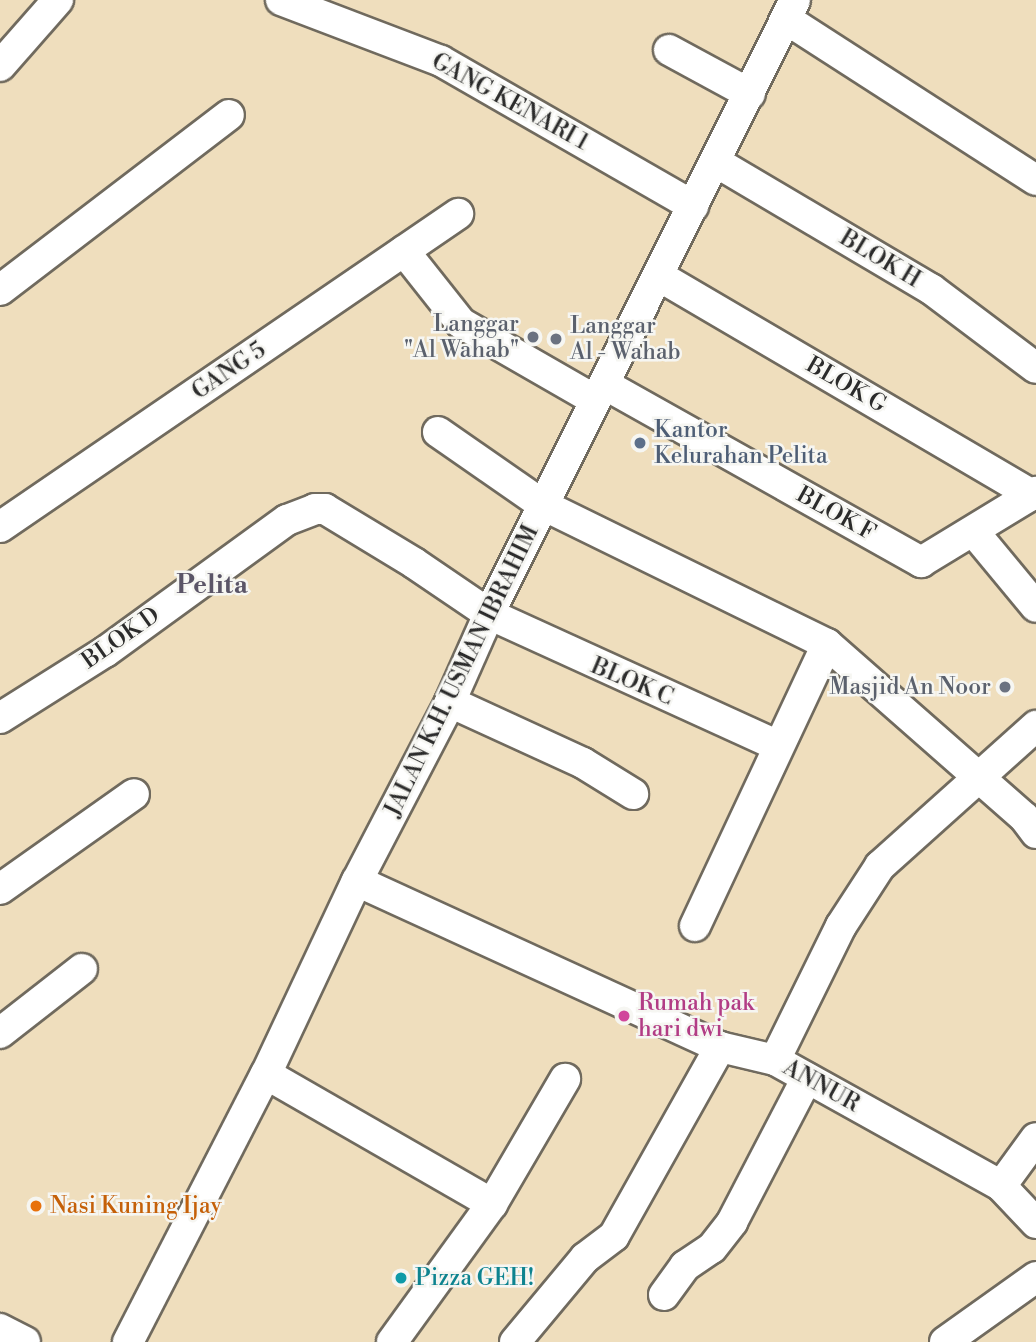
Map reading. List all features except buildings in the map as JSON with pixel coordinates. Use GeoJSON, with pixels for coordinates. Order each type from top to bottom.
{"type":"FeatureCollection","features":[{"type":"Feature","properties":{"kind":"street"},"geometry":{"type":"LineString","coordinates":[[0,66],[58,0]]}},
{"type":"Feature","properties":{"kind":"street","name":"GANG KENARI 1"},"geometry":{"type":"LineString","coordinates":[[281,0],[441,61],[693,206]]}},
{"type":"Feature","properties":{"kind":"street"},"geometry":{"type":"LineString","coordinates":[[791,10],[1036,180]]}},
{"type":"Feature","properties":{"kind":"street","name":"JALAN K.H. USMAN IBRAHIM"},"geometry":{"type":"LineString","coordinates":[[128,1342],[266,1074],[357,881],[450,702],[489,614],[791,10]]}},
{"type":"Feature","properties":{"kind":"street"},"geometry":{"type":"LineString","coordinates":[[669,50],[750,94]]}},
{"type":"Feature","properties":{"kind":"street"},"geometry":{"type":"LineString","coordinates":[[0,289],[229,115]]}},
{"type":"Feature","properties":{"kind":"street","name":"BLOK H"},"geometry":{"type":"LineString","coordinates":[[716,162],[931,289],[1036,368]]}},
{"type":"Feature","properties":{"kind":"street","name":"GANG 5"},"geometry":{"type":"LineString","coordinates":[[0,527],[458,214]]}},
{"type":"Feature","properties":{"kind":"street","name":"BLOK F"},"geometry":{"type":"LineString","coordinates":[[404,251],[461,323],[599,392],[921,562],[974,532]]}},
{"type":"Feature","properties":{"kind":"street","name":"BLOK G"},"geometry":{"type":"LineString","coordinates":[[659,276],[1034,493]]}},
{"type":"Feature","properties":{"kind":"street"},"geometry":{"type":"LineString","coordinates":[[438,432],[543,505],[827,644],[978,780],[1024,817],[1036,833]]}},
{"type":"Feature","properties":{"kind":"street"},"geometry":{"type":"LineString","coordinates":[[1034,493],[974,532],[1036,607]]}},
{"type":"Feature","properties":{"kind":"street","name":"BLOK D"},"geometry":{"type":"LineString","coordinates":[[0,718],[105,652],[287,520],[315,509],[325,509],[414,563],[489,614]]}},
{"type":"Feature","properties":{"kind":"street","name":"BLOK C"},"geometry":{"type":"LineString","coordinates":[[489,614],[778,746]]}},
{"type":"Feature","properties":{"kind":"street"},"geometry":{"type":"LineString","coordinates":[[695,926],[827,644]]}},
{"type":"Feature","properties":{"kind":"street"},"geometry":{"type":"LineString","coordinates":[[450,702],[583,763],[633,794]]}},
{"type":"Feature","properties":{"kind":"street"},"geometry":{"type":"LineString","coordinates":[[775,1060],[841,926],[880,866],[1036,726]]}},
{"type":"Feature","properties":{"kind":"street"},"geometry":{"type":"LineString","coordinates":[[0,889],[134,794]]}},
{"type":"Feature","properties":{"kind":"street","name":"ANNUR"},"geometry":{"type":"LineString","coordinates":[[357,881],[720,1047],[775,1060],[1001,1186],[1036,1223]]}},
{"type":"Feature","properties":{"kind":"street"},"geometry":{"type":"LineString","coordinates":[[0,1033],[82,970]]}},
{"type":"Feature","properties":{"kind":"street"},"geometry":{"type":"LineString","coordinates":[[516,1342],[585,1258],[614,1237],[720,1047]]}},
{"type":"Feature","properties":{"kind":"street"},"geometry":{"type":"LineString","coordinates":[[266,1074],[492,1204]]}},
{"type":"Feature","properties":{"kind":"street"},"geometry":{"type":"LineString","coordinates":[[664,1295],[685,1266],[712,1248],[732,1222],[807,1078]]}},
{"type":"Feature","properties":{"kind":"street"},"geometry":{"type":"LineString","coordinates":[[392,1342],[492,1204],[565,1079]]}},
{"type":"Feature","properties":{"kind":"street"},"geometry":{"type":"LineString","coordinates":[[1001,1186],[1036,1138]]}},
{"type":"Feature","properties":{"kind":"street"},"geometry":{"type":"LineString","coordinates":[[945,1342],[1036,1277]]}},
{"type":"Feature","properties":{"kind":"street"},"geometry":{"type":"LineString","coordinates":[[0,1329],[25,1342]]}},
{"type":"Feature","properties":{"kind":"place","name":"Langgar \"Al Wahab\""},"geometry":{"type":"Point","coordinates":[533,337]}},
{"type":"Feature","properties":{"kind":"place","name":"Langgar Al - Wahab"},"geometry":{"type":"Point","coordinates":[556,339]}},
{"type":"Feature","properties":{"kind":"place","name":"Kantor Kelurahan Pelita"},"geometry":{"type":"Point","coordinates":[640,443]}},
{"type":"Feature","properties":{"kind":"place","name":"Masjid An Noor"},"geometry":{"type":"Point","coordinates":[1005,687]}},
{"type":"Feature","properties":{"kind":"place","name":"Rumah pak hari dwi"},"geometry":{"type":"Point","coordinates":[624,1016]}},
{"type":"Feature","properties":{"kind":"place","name":"Nasi Kuning Ijay"},"geometry":{"type":"Point","coordinates":[36,1206]}},
{"type":"Feature","properties":{"kind":"place","name":"Pizza GEH!"},"geometry":{"type":"Point","coordinates":[401,1278]}},
{"type":"Feature","properties":{"kind":"district","name":"Pelita"},"geometry":{"type":"Point","coordinates":[212,586]}}]}
